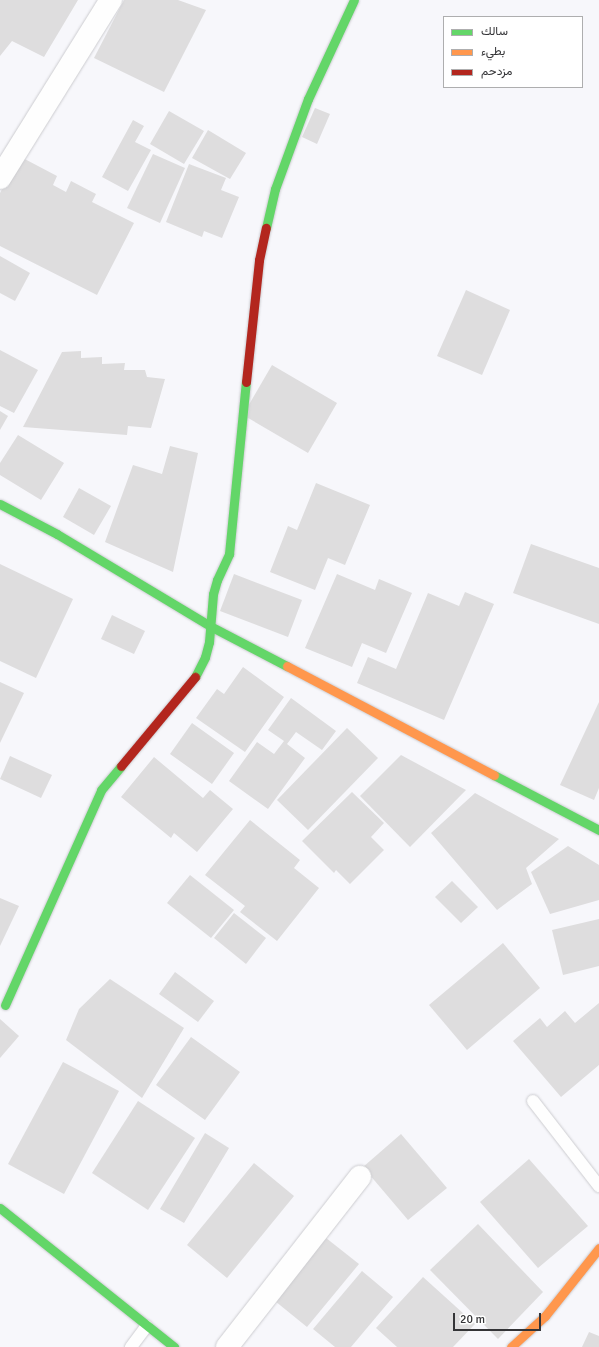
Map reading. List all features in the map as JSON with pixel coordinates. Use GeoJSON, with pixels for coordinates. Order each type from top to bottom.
{"type":"FeatureCollection","features":[{"type":"Feature","properties":{"kind":"street"},"geometry":{"type":"LineString","coordinates":[[0,178],[111,0]]}},
{"type":"Feature","properties":{"kind":"street"},"geometry":{"type":"LineString","coordinates":[[5,1005],[92,807],[101,790],[197,674],[205,657],[209,642],[213,594],[217,580],[229,554],[259,260],[275,189],[308,99],[354,0]]}},
{"type":"Feature","properties":{"kind":"street"},"geometry":{"type":"LineString","coordinates":[[0,504],[57,534],[210,626],[599,830]]}},
{"type":"Feature","properties":{"kind":"street"},"geometry":{"type":"LineString","coordinates":[[227,1347],[360,1177]]}},
{"type":"Feature","properties":{"kind":"street"},"geometry":{"type":"LineString","coordinates":[[0,1208],[174,1347]]}},
{"type":"Feature","properties":{"kind":"street"},"geometry":{"type":"LineString","coordinates":[[511,1347],[545,1316],[599,1248]]}},
{"type":"Feature","properties":{"kind":"lane"},"geometry":{"type":"LineString","coordinates":[[533,1101],[599,1186]]}},
{"type":"Feature","properties":{"kind":"lane"},"geometry":{"type":"LineString","coordinates":[[131,1347],[146,1326]]}},
{"type":"Feature","properties":{"kind":"building"},"geometry":{"type":"Polygon","coordinates":[[[0,0],[78,0],[44,57],[12,41],[0,56],[0,0]]]}},
{"type":"Feature","properties":{"kind":"building"},"geometry":{"type":"Polygon","coordinates":[[[124,0],[178,0],[206,10],[164,92],[94,58],[124,0]]]}},
{"type":"Feature","properties":{"kind":"building"},"geometry":{"type":"Polygon","coordinates":[[[315,108],[330,114],[317,144],[302,137],[315,108]]]}},
{"type":"Feature","properties":{"kind":"building"},"geometry":{"type":"Polygon","coordinates":[[[169,111],[204,131],[184,164],[150,144],[169,111]]]}},
{"type":"Feature","properties":{"kind":"building"},"geometry":{"type":"Polygon","coordinates":[[[133,120],[144,126],[135,142],[151,150],[128,191],[102,177],[133,120]]]}},
{"type":"Feature","properties":{"kind":"building"},"geometry":{"type":"Polygon","coordinates":[[[208,130],[246,153],[230,179],[192,158],[208,130]]]}},
{"type":"Feature","properties":{"kind":"building"},"geometry":{"type":"Polygon","coordinates":[[[153,154],[185,168],[160,223],[127,208],[153,154]]]}},
{"type":"Feature","properties":{"kind":"building"},"geometry":{"type":"Polygon","coordinates":[[[19,156],[57,176],[53,185],[66,192],[71,181],[96,194],[92,202],[134,223],[97,295],[0,246],[0,193],[19,156]]]}},
{"type":"Feature","properties":{"kind":"building"},"geometry":{"type":"Polygon","coordinates":[[[189,164],[226,178],[221,190],[239,197],[222,238],[204,231],[202,237],[166,222],[189,164]]]}},
{"type":"Feature","properties":{"kind":"building"},"geometry":{"type":"Polygon","coordinates":[[[0,256],[30,273],[15,301],[0,293],[0,256]]]}},
{"type":"Feature","properties":{"kind":"building"},"geometry":{"type":"Polygon","coordinates":[[[466,290],[510,310],[482,375],[437,356],[466,290]]]}},
{"type":"Feature","properties":{"kind":"building"},"geometry":{"type":"Polygon","coordinates":[[[0,350],[38,370],[14,413],[0,406],[0,350]]]}},
{"type":"Feature","properties":{"kind":"building"},"geometry":{"type":"Polygon","coordinates":[[[81,351],[81,358],[102,357],[102,364],[125,363],[124,370],[145,370],[147,377],[165,379],[151,428],[128,426],[127,435],[23,427],[62,352],[81,351]]]}},
{"type":"Feature","properties":{"kind":"building"},"geometry":{"type":"Polygon","coordinates":[[[272,365],[337,403],[308,453],[243,415],[272,365]]]}},
{"type":"Feature","properties":{"kind":"building"},"geometry":{"type":"Polygon","coordinates":[[[0,411],[8,416],[0,430],[0,411]]]}},
{"type":"Feature","properties":{"kind":"building"},"geometry":{"type":"Polygon","coordinates":[[[18,435],[64,463],[41,500],[0,475],[0,463],[18,435]]]}},
{"type":"Feature","properties":{"kind":"building"},"geometry":{"type":"Polygon","coordinates":[[[170,446],[198,453],[173,572],[105,542],[133,465],[162,474],[170,446]]]}},
{"type":"Feature","properties":{"kind":"building"},"geometry":{"type":"Polygon","coordinates":[[[316,483],[370,505],[345,565],[328,558],[315,590],[270,572],[288,526],[297,530],[316,483]]]}},
{"type":"Feature","properties":{"kind":"building"},"geometry":{"type":"Polygon","coordinates":[[[79,488],[111,506],[94,535],[63,517],[79,488]]]}},
{"type":"Feature","properties":{"kind":"building"},"geometry":{"type":"Polygon","coordinates":[[[531,544],[599,568],[599,624],[513,593],[531,544]]]}},
{"type":"Feature","properties":{"kind":"building"},"geometry":{"type":"Polygon","coordinates":[[[0,564],[73,599],[36,678],[0,661],[0,564]]]}},
{"type":"Feature","properties":{"kind":"building"},"geometry":{"type":"Polygon","coordinates":[[[234,574],[302,600],[288,637],[220,611],[234,574]]]}},
{"type":"Feature","properties":{"kind":"building"},"geometry":{"type":"Polygon","coordinates":[[[337,574],[375,590],[379,579],[412,593],[386,653],[362,643],[352,667],[305,648],[337,574]]]}},
{"type":"Feature","properties":{"kind":"building"},"geometry":{"type":"Polygon","coordinates":[[[465,592],[494,604],[444,720],[357,683],[368,657],[396,669],[428,593],[459,606],[465,592]]]}},
{"type":"Feature","properties":{"kind":"building"},"geometry":{"type":"Polygon","coordinates":[[[112,615],[145,631],[134,654],[101,639],[112,615]]]}},
{"type":"Feature","properties":{"kind":"building"},"geometry":{"type":"Polygon","coordinates":[[[243,667],[284,697],[245,752],[196,718],[217,689],[224,694],[243,667]]]}},
{"type":"Feature","properties":{"kind":"building"},"geometry":{"type":"Polygon","coordinates":[[[0,682],[24,693],[0,743],[0,682]]]}},
{"type":"Feature","properties":{"kind":"building"},"geometry":{"type":"Polygon","coordinates":[[[291,698],[336,731],[322,750],[296,732],[287,744],[305,758],[268,809],[229,781],[257,742],[274,754],[284,741],[268,730],[291,698]]]}},
{"type":"Feature","properties":{"kind":"building"},"geometry":{"type":"Polygon","coordinates":[[[599,702],[599,788],[594,800],[560,785],[599,702]]]}},
{"type":"Feature","properties":{"kind":"building"},"geometry":{"type":"Polygon","coordinates":[[[192,723],[234,753],[212,784],[170,754],[192,723]]]}},
{"type":"Feature","properties":{"kind":"building"},"geometry":{"type":"Polygon","coordinates":[[[347,728],[378,758],[308,830],[277,800],[347,728]]]}},
{"type":"Feature","properties":{"kind":"building"},"geometry":{"type":"Polygon","coordinates":[[[401,755],[466,790],[410,847],[360,796],[401,755]]]}},
{"type":"Feature","properties":{"kind":"building"},"geometry":{"type":"Polygon","coordinates":[[[10,756],[52,775],[41,798],[0,779],[10,756]]]}},
{"type":"Feature","properties":{"kind":"building"},"geometry":{"type":"Polygon","coordinates":[[[154,757],[203,798],[210,790],[233,809],[197,852],[174,833],[171,838],[121,797],[154,757]]]}},
{"type":"Feature","properties":{"kind":"building"},"geometry":{"type":"Polygon","coordinates":[[[352,792],[384,823],[371,837],[384,850],[350,884],[336,870],[334,873],[302,841],[352,792]]]}},
{"type":"Feature","properties":{"kind":"building"},"geometry":{"type":"Polygon","coordinates":[[[475,793],[559,839],[526,868],[532,884],[497,910],[431,833],[475,793]]]}},
{"type":"Feature","properties":{"kind":"building"},"geometry":{"type":"Polygon","coordinates":[[[250,820],[300,860],[294,868],[319,888],[277,941],[240,912],[245,906],[205,875],[250,820]]]}},
{"type":"Feature","properties":{"kind":"building"},"geometry":{"type":"Polygon","coordinates":[[[568,846],[599,865],[599,900],[550,914],[531,872],[568,846]]]}},
{"type":"Feature","properties":{"kind":"building"},"geometry":{"type":"Polygon","coordinates":[[[190,875],[234,910],[211,938],[167,903],[190,875]]]}},
{"type":"Feature","properties":{"kind":"building"},"geometry":{"type":"Polygon","coordinates":[[[452,881],[478,907],[461,923],[435,897],[452,881]]]}},
{"type":"Feature","properties":{"kind":"building"},"geometry":{"type":"Polygon","coordinates":[[[0,898],[19,906],[0,946],[0,898]]]}},
{"type":"Feature","properties":{"kind":"building"},"geometry":{"type":"Polygon","coordinates":[[[234,913],[266,938],[246,964],[214,938],[234,913]]]}},
{"type":"Feature","properties":{"kind":"building"},"geometry":{"type":"Polygon","coordinates":[[[599,919],[599,966],[563,975],[552,930],[599,919]]]}},
{"type":"Feature","properties":{"kind":"building"},"geometry":{"type":"Polygon","coordinates":[[[503,943],[540,988],[467,1050],[429,1005],[503,943]]]}},
{"type":"Feature","properties":{"kind":"building"},"geometry":{"type":"Polygon","coordinates":[[[175,972],[214,1001],[198,1022],[159,994],[175,972]]]}},
{"type":"Feature","properties":{"kind":"building"},"geometry":{"type":"Polygon","coordinates":[[[110,979],[184,1028],[142,1098],[66,1040],[79,1009],[110,979]]]}},
{"type":"Feature","properties":{"kind":"building"},"geometry":{"type":"Polygon","coordinates":[[[599,1003],[599,1065],[561,1097],[513,1041],[540,1018],[547,1027],[565,1011],[575,1023],[599,1003]]]}},
{"type":"Feature","properties":{"kind":"building"},"geometry":{"type":"Polygon","coordinates":[[[0,1019],[19,1036],[0,1058],[0,1019]]]}},
{"type":"Feature","properties":{"kind":"building"},"geometry":{"type":"Polygon","coordinates":[[[191,1037],[240,1072],[205,1120],[156,1085],[191,1037]]]}},
{"type":"Feature","properties":{"kind":"building"},"geometry":{"type":"Polygon","coordinates":[[[63,1062],[119,1091],[64,1194],[8,1164],[63,1062]]]}},
{"type":"Feature","properties":{"kind":"building"},"geometry":{"type":"Polygon","coordinates":[[[138,1101],[195,1138],[148,1210],[92,1173],[138,1101]]]}},
{"type":"Feature","properties":{"kind":"building"},"geometry":{"type":"Polygon","coordinates":[[[205,1133],[229,1148],[184,1223],[160,1209],[205,1133]]]}},
{"type":"Feature","properties":{"kind":"building"},"geometry":{"type":"Polygon","coordinates":[[[401,1134],[447,1188],[408,1220],[363,1167],[401,1134]]]}},
{"type":"Feature","properties":{"kind":"building"},"geometry":{"type":"Polygon","coordinates":[[[529,1159],[588,1226],[538,1268],[480,1202],[529,1159]]]}},
{"type":"Feature","properties":{"kind":"building"},"geometry":{"type":"Polygon","coordinates":[[[254,1163],[294,1196],[227,1278],[187,1245],[254,1163]]]}},
{"type":"Feature","properties":{"kind":"building"},"geometry":{"type":"Polygon","coordinates":[[[478,1224],[543,1292],[498,1339],[430,1270],[478,1224]]]}},
{"type":"Feature","properties":{"kind":"building"},"geometry":{"type":"Polygon","coordinates":[[[321,1234],[359,1264],[307,1327],[270,1297],[321,1234]]]}},
{"type":"Feature","properties":{"kind":"building"},"geometry":{"type":"Polygon","coordinates":[[[362,1271],[393,1297],[351,1347],[335,1347],[313,1329],[362,1271]]]}},
{"type":"Feature","properties":{"kind":"building"},"geometry":{"type":"Polygon","coordinates":[[[423,1277],[475,1324],[453,1347],[397,1347],[376,1328],[423,1277]]]}},
{"type":"Feature","properties":{"kind":"building"},"geometry":{"type":"Polygon","coordinates":[[[589,1332],[599,1336],[599,1347],[582,1347],[589,1332]]]}},
{"type":"Feature","properties":{"kind":"traffic: fast"},"geometry":{"type":"LineString","coordinates":[[266,228],[275,189],[308,99],[354,0]]}},
{"type":"Feature","properties":{"kind":"traffic: fast"},"geometry":{"type":"LineString","coordinates":[[195,677],[205,657],[209,642],[213,594],[217,580],[229,554],[246,382]]}},
{"type":"Feature","properties":{"kind":"traffic: fast"},"geometry":{"type":"LineString","coordinates":[[0,504],[57,534],[210,626],[287,666]]}},
{"type":"Feature","properties":{"kind":"traffic: fast"},"geometry":{"type":"LineString","coordinates":[[5,1005],[101,790],[121,766]]}},
{"type":"Feature","properties":{"kind":"traffic: fast"},"geometry":{"type":"LineString","coordinates":[[494,775],[599,830]]}},
{"type":"Feature","properties":{"kind":"traffic: fast"},"geometry":{"type":"LineString","coordinates":[[0,1208],[174,1347]]}},
{"type":"Feature","properties":{"kind":"traffic: slow"},"geometry":{"type":"LineString","coordinates":[[287,666],[494,775]]}},
{"type":"Feature","properties":{"kind":"traffic: slow"},"geometry":{"type":"LineString","coordinates":[[511,1347],[545,1316],[599,1248]]}},
{"type":"Feature","properties":{"kind":"traffic: jam"},"geometry":{"type":"LineString","coordinates":[[246,382],[259,260],[266,228]]}},
{"type":"Feature","properties":{"kind":"traffic: jam"},"geometry":{"type":"LineString","coordinates":[[121,766],[195,677]]}}]}
